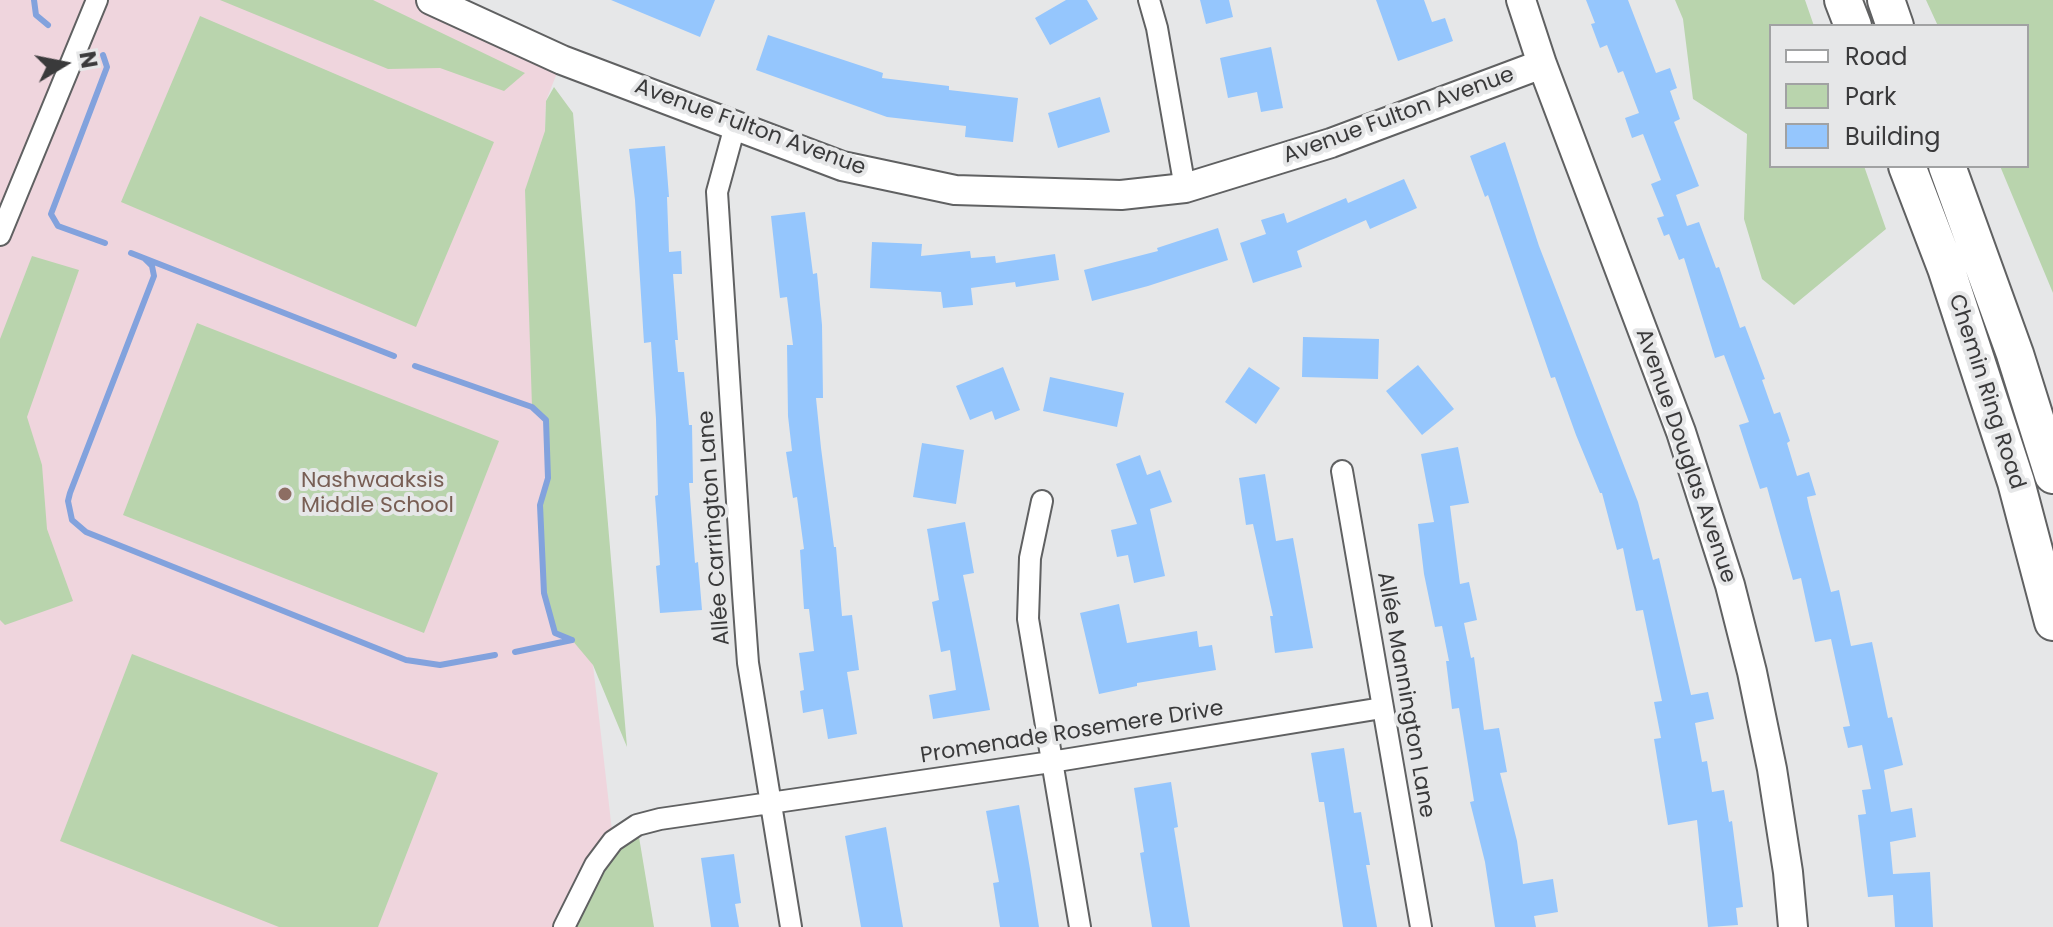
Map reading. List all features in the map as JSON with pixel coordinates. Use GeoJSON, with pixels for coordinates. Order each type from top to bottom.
{"type":"FeatureCollection","features":[{"type":"Feature","properties":{"kind":"highway"},"geometry":{"type":"LineString","coordinates":[[1843,0],[1852,24]]}},
{"type":"Feature","properties":{"kind":"highway"},"geometry":{"type":"LineString","coordinates":[[1886,0],[1894,24]]}},
{"type":"Feature","properties":{"kind":"highway","name":"Chemin Ring Road"},"geometry":{"type":"LineString","coordinates":[[1908,168],[1946,268],[2016,482],[2053,622]]}},
{"type":"Feature","properties":{"kind":"highway","name":"Chemin Ring Road"},"geometry":{"type":"LineString","coordinates":[[1948,168],[2015,354],[2053,475]]}},
{"type":"Feature","properties":{"kind":"street"},"geometry":{"type":"LineString","coordinates":[[0,235],[97,0]]}},
{"type":"Feature","properties":{"kind":"street","name":"Avenue Fulton Avenue"},"geometry":{"type":"LineString","coordinates":[[431,0],[562,60],[842,166],[955,190],[1108,195],[1185,188],[1331,143],[1542,64]]}},
{"type":"Feature","properties":{"kind":"street"},"geometry":{"type":"LineString","coordinates":[[1149,0],[1157,28],[1185,188]]}},
{"type":"Feature","properties":{"kind":"street","name":"Avenue Douglas Avenue"},"geometry":{"type":"LineString","coordinates":[[1521,0],[1542,64],[1681,432],[1730,585],[1772,769],[1793,927]]}},
{"type":"Feature","properties":{"kind":"street","name":"Allée Carrington Lane"},"geometry":{"type":"LineString","coordinates":[[735,126],[717,192],[748,663],[791,927]]}},
{"type":"Feature","properties":{"kind":"street","name":"Allée Mannington Lane"},"geometry":{"type":"LineString","coordinates":[[1342,471],[1421,927]]}},
{"type":"Feature","properties":{"kind":"street"},"geometry":{"type":"LineString","coordinates":[[1042,501],[1030,558],[1028,619],[1080,927]]}},
{"type":"Feature","properties":{"kind":"street","name":"Promenade Rosemere Drive"},"geometry":{"type":"LineString","coordinates":[[564,927],[595,865],[613,841],[637,825],[1382,708]]}},
{"type":"Feature","properties":{"kind":"shaded area","name":"Nashwaaksis Middle School"},"geometry":{"type":"Polygon","coordinates":[[[0,0],[431,0],[562,60],[546,101],[545,131],[593,665],[623,927],[0,927],[0,0]]]}},
{"type":"Feature","properties":{"kind":"green space"},"geometry":{"type":"Polygon","coordinates":[[[220,0],[373,0],[525,73],[504,91],[440,68],[388,69],[220,0]]]}},
{"type":"Feature","properties":{"kind":"green space"},"geometry":{"type":"Polygon","coordinates":[[[1675,0],[1805,0],[1813,24],[1769,24],[1769,168],[1865,168],[1886,229],[1794,305],[1762,279],[1744,219],[1747,134],[1693,99],[1683,19],[1675,0]]]}},
{"type":"Feature","properties":{"kind":"green space"},"geometry":{"type":"Polygon","coordinates":[[[1926,0],[2053,0],[2053,293],[2001,168],[2029,168],[2029,24],[1937,24],[1926,0]]]}},
{"type":"Feature","properties":{"kind":"green space"},"geometry":{"type":"Polygon","coordinates":[[[200,16],[494,142],[416,327],[121,202],[200,16]]]}},
{"type":"Feature","properties":{"kind":"green space"},"geometry":{"type":"Polygon","coordinates":[[[554,87],[573,113],[627,747],[593,665],[572,640],[555,633],[544,593],[540,505],[548,478],[546,421],[532,407],[525,190],[545,131],[546,101],[554,87]]]}},
{"type":"Feature","properties":{"kind":"green space"},"geometry":{"type":"Polygon","coordinates":[[[32,256],[79,270],[27,417],[42,465],[47,529],[73,601],[5,625],[0,620],[0,339],[32,256]]]}},
{"type":"Feature","properties":{"kind":"green space"},"geometry":{"type":"Polygon","coordinates":[[[197,323],[499,441],[424,633],[123,515],[197,323]]]}},
{"type":"Feature","properties":{"kind":"green space"},"geometry":{"type":"Polygon","coordinates":[[[132,654],[438,773],[378,927],[279,927],[60,841],[132,654]]]}},
{"type":"Feature","properties":{"kind":"green space"},"geometry":{"type":"Polygon","coordinates":[[[637,825],[654,927],[564,927],[595,865],[637,825]]]}},
{"type":"Feature","properties":{"kind":"building"},"geometry":{"type":"Polygon","coordinates":[[[611,0],[715,0],[700,37],[611,0]]]}},
{"type":"Feature","properties":{"kind":"building"},"geometry":{"type":"Polygon","coordinates":[[[1066,0],[1087,0],[1098,19],[1050,45],[1035,18],[1066,0]]]}},
{"type":"Feature","properties":{"kind":"building"},"geometry":{"type":"Polygon","coordinates":[[[1200,0],[1229,0],[1233,17],[1206,24],[1200,0]]]}},
{"type":"Feature","properties":{"kind":"building"},"geometry":{"type":"Polygon","coordinates":[[[1376,0],[1424,0],[1432,22],[1445,18],[1453,41],[1398,61],[1376,0]]]}},
{"type":"Feature","properties":{"kind":"building"},"geometry":{"type":"Polygon","coordinates":[[[1586,0],[1628,0],[1656,73],[1670,68],[1677,88],[1670,91],[1680,119],[1674,122],[1699,186],[1676,195],[1687,226],[1699,222],[1716,268],[1719,267],[1740,328],[1745,326],[1765,379],[1762,380],[1774,414],[1780,412],[1797,476],[1809,472],[1816,495],[1807,497],[1809,507],[1831,592],[1839,590],[1851,646],[1872,642],[1888,718],[1892,717],[1903,765],[1884,770],[1891,812],[1912,808],[1916,837],[1890,842],[1893,874],[1930,872],[1933,927],[1895,927],[1893,895],[1868,897],[1858,815],[1866,814],[1862,790],[1871,789],[1862,745],[1848,748],[1843,727],[1850,726],[1831,639],[1815,642],[1801,578],[1793,580],[1767,487],[1760,489],[1739,425],[1749,422],[1724,355],[1715,358],[1684,258],[1679,260],[1669,234],[1664,236],[1657,218],[1664,216],[1651,184],[1661,180],[1643,134],[1632,138],[1625,118],[1639,113],[1623,71],[1618,73],[1607,45],[1600,48],[1586,0]]]}},
{"type":"Feature","properties":{"kind":"building"},"geometry":{"type":"Polygon","coordinates":[[[768,35],[883,73],[882,78],[1018,98],[1013,142],[965,137],[966,126],[887,117],[756,70],[768,35]]]}},
{"type":"Feature","properties":{"kind":"building"},"geometry":{"type":"Polygon","coordinates":[[[1271,47],[1283,108],[1261,112],[1257,92],[1228,98],[1220,58],[1271,47]]]}},
{"type":"Feature","properties":{"kind":"building"},"geometry":{"type":"Polygon","coordinates":[[[1100,97],[1110,132],[1058,148],[1048,113],[1100,97]]]}},
{"type":"Feature","properties":{"kind":"building"},"geometry":{"type":"Polygon","coordinates":[[[1505,142],[1539,246],[1638,502],[1653,560],[1659,558],[1691,695],[1708,692],[1714,719],[1695,723],[1702,762],[1707,761],[1712,792],[1724,790],[1729,822],[1732,821],[1743,907],[1736,908],[1738,925],[1708,927],[1697,820],[1668,825],[1654,739],[1661,738],[1654,702],[1662,701],[1643,610],[1636,611],[1623,548],[1617,550],[1602,493],[1555,377],[1551,378],[1488,195],[1485,197],[1470,156],[1505,142]]]}},
{"type":"Feature","properties":{"kind":"building"},"geometry":{"type":"Polygon","coordinates":[[[665,146],[669,252],[681,251],[682,274],[673,274],[678,340],[675,340],[678,372],[684,372],[689,425],[692,425],[693,483],[689,483],[702,610],[660,613],[656,566],[660,565],[655,496],[658,495],[656,419],[651,342],[644,343],[629,149],[665,146]]]}},
{"type":"Feature","properties":{"kind":"building"},"geometry":{"type":"Polygon","coordinates":[[[1404,179],[1417,208],[1370,229],[1366,220],[1297,251],[1302,267],[1253,283],[1240,243],[1266,234],[1261,220],[1284,213],[1287,223],[1346,198],[1348,203],[1404,179]]]}},
{"type":"Feature","properties":{"kind":"building"},"geometry":{"type":"Polygon","coordinates":[[[805,212],[813,274],[817,273],[822,325],[823,398],[816,398],[821,448],[836,547],[842,616],[852,615],[859,670],[847,672],[857,734],[828,739],[823,709],[803,713],[800,691],[804,690],[799,653],[814,651],[809,609],[804,609],[800,550],[804,549],[797,497],[793,498],[786,452],[792,451],[787,345],[793,345],[787,297],[780,298],[771,216],[805,212]]]}},
{"type":"Feature","properties":{"kind":"building"},"geometry":{"type":"Polygon","coordinates":[[[1218,228],[1228,260],[1092,301],[1084,270],[1158,251],[1157,248],[1218,228]]]}},
{"type":"Feature","properties":{"kind":"building"},"geometry":{"type":"Polygon","coordinates":[[[872,242],[922,244],[921,256],[970,251],[971,258],[995,256],[996,263],[1055,254],[1059,280],[1016,287],[1015,282],[971,288],[973,305],[943,308],[941,292],[870,288],[872,242]]]}},
{"type":"Feature","properties":{"kind":"building"},"geometry":{"type":"Polygon","coordinates":[[[1303,337],[1379,339],[1378,379],[1302,377],[1303,337]]]}},
{"type":"Feature","properties":{"kind":"building"},"geometry":{"type":"Polygon","coordinates":[[[1418,365],[1454,409],[1422,435],[1386,391],[1418,365]]]}},
{"type":"Feature","properties":{"kind":"building"},"geometry":{"type":"Polygon","coordinates":[[[1003,367],[1020,410],[995,420],[992,411],[970,420],[956,386],[1003,367]]]}},
{"type":"Feature","properties":{"kind":"building"},"geometry":{"type":"Polygon","coordinates":[[[1249,367],[1280,388],[1256,424],[1225,402],[1249,367]]]}},
{"type":"Feature","properties":{"kind":"building"},"geometry":{"type":"Polygon","coordinates":[[[1050,377],[1124,393],[1117,427],[1043,411],[1050,377]]]}},
{"type":"Feature","properties":{"kind":"building"},"geometry":{"type":"Polygon","coordinates":[[[922,443],[964,450],[956,504],[913,497],[922,443]]]}},
{"type":"Feature","properties":{"kind":"building"},"geometry":{"type":"Polygon","coordinates":[[[1458,447],[1469,503],[1450,506],[1460,584],[1469,582],[1477,620],[1464,623],[1471,658],[1474,657],[1484,730],[1499,728],[1507,772],[1500,773],[1517,841],[1523,884],[1553,879],[1558,912],[1534,916],[1536,927],[1495,927],[1485,862],[1470,802],[1474,801],[1459,708],[1452,709],[1446,661],[1449,661],[1442,626],[1435,627],[1424,574],[1418,524],[1434,522],[1421,454],[1458,447]]]}},
{"type":"Feature","properties":{"kind":"building"},"geometry":{"type":"Polygon","coordinates":[[[1140,455],[1147,475],[1160,470],[1172,502],[1150,509],[1165,576],[1134,583],[1128,555],[1117,557],[1111,530],[1137,524],[1116,464],[1140,455]]]}},
{"type":"Feature","properties":{"kind":"building"},"geometry":{"type":"Polygon","coordinates":[[[1265,474],[1276,541],[1293,538],[1313,648],[1275,653],[1270,616],[1273,616],[1253,524],[1246,525],[1239,478],[1265,474]]]}},
{"type":"Feature","properties":{"kind":"building"},"geometry":{"type":"Polygon","coordinates":[[[965,522],[974,573],[963,575],[990,710],[933,719],[929,695],[956,690],[950,650],[941,652],[932,602],[939,600],[927,529],[965,522]]]}},
{"type":"Feature","properties":{"kind":"building"},"geometry":{"type":"Polygon","coordinates":[[[1119,604],[1127,643],[1197,631],[1199,647],[1212,645],[1216,670],[1137,683],[1137,686],[1099,694],[1080,613],[1119,604]]]}},
{"type":"Feature","properties":{"kind":"building"},"geometry":{"type":"Polygon","coordinates":[[[1344,748],[1354,813],[1361,812],[1377,927],[1343,927],[1324,802],[1319,802],[1311,753],[1344,748]]]}},
{"type":"Feature","properties":{"kind":"building"},"geometry":{"type":"Polygon","coordinates":[[[1171,782],[1178,827],[1174,828],[1190,927],[1152,927],[1134,788],[1171,782]]]}},
{"type":"Feature","properties":{"kind":"building"},"geometry":{"type":"Polygon","coordinates":[[[1019,805],[1039,927],[1000,927],[993,883],[999,882],[986,811],[1019,805]]]}},
{"type":"Feature","properties":{"kind":"building"},"geometry":{"type":"Polygon","coordinates":[[[886,827],[903,927],[861,927],[845,836],[886,827]]]}},
{"type":"Feature","properties":{"kind":"building"},"geometry":{"type":"Polygon","coordinates":[[[734,854],[741,903],[735,904],[739,927],[711,927],[701,858],[734,854]]]}},
{"type":"Feature","properties":{"kind":"waterway"},"geometry":{"type":"LineString","coordinates":[[34,0],[36,15],[48,25]]}},
{"type":"Feature","properties":{"kind":"waterway"},"geometry":{"type":"LineString","coordinates":[[103,55],[107,67],[51,214],[58,226],[105,243]]}},
{"type":"Feature","properties":{"kind":"waterway"},"geometry":{"type":"LineString","coordinates":[[131,253],[394,356]]}},
{"type":"Feature","properties":{"kind":"waterway"},"geometry":{"type":"LineString","coordinates":[[145,259],[152,266],[154,276],[70,493],[68,501],[72,520],[86,532],[406,660],[440,665],[495,655]]}},
{"type":"Feature","properties":{"kind":"waterway"},"geometry":{"type":"LineString","coordinates":[[415,366],[532,407],[546,420],[548,478],[540,505],[544,593],[555,633],[572,640]]}},
{"type":"Feature","properties":{"kind":"waterway"},"geometry":{"type":"LineString","coordinates":[[515,652],[572,640]]}},
{"type":"Feature","properties":{"kind":"place","name":"Nashwaaksis Middle School"},"geometry":{"type":"Point","coordinates":[285,494]}}]}
